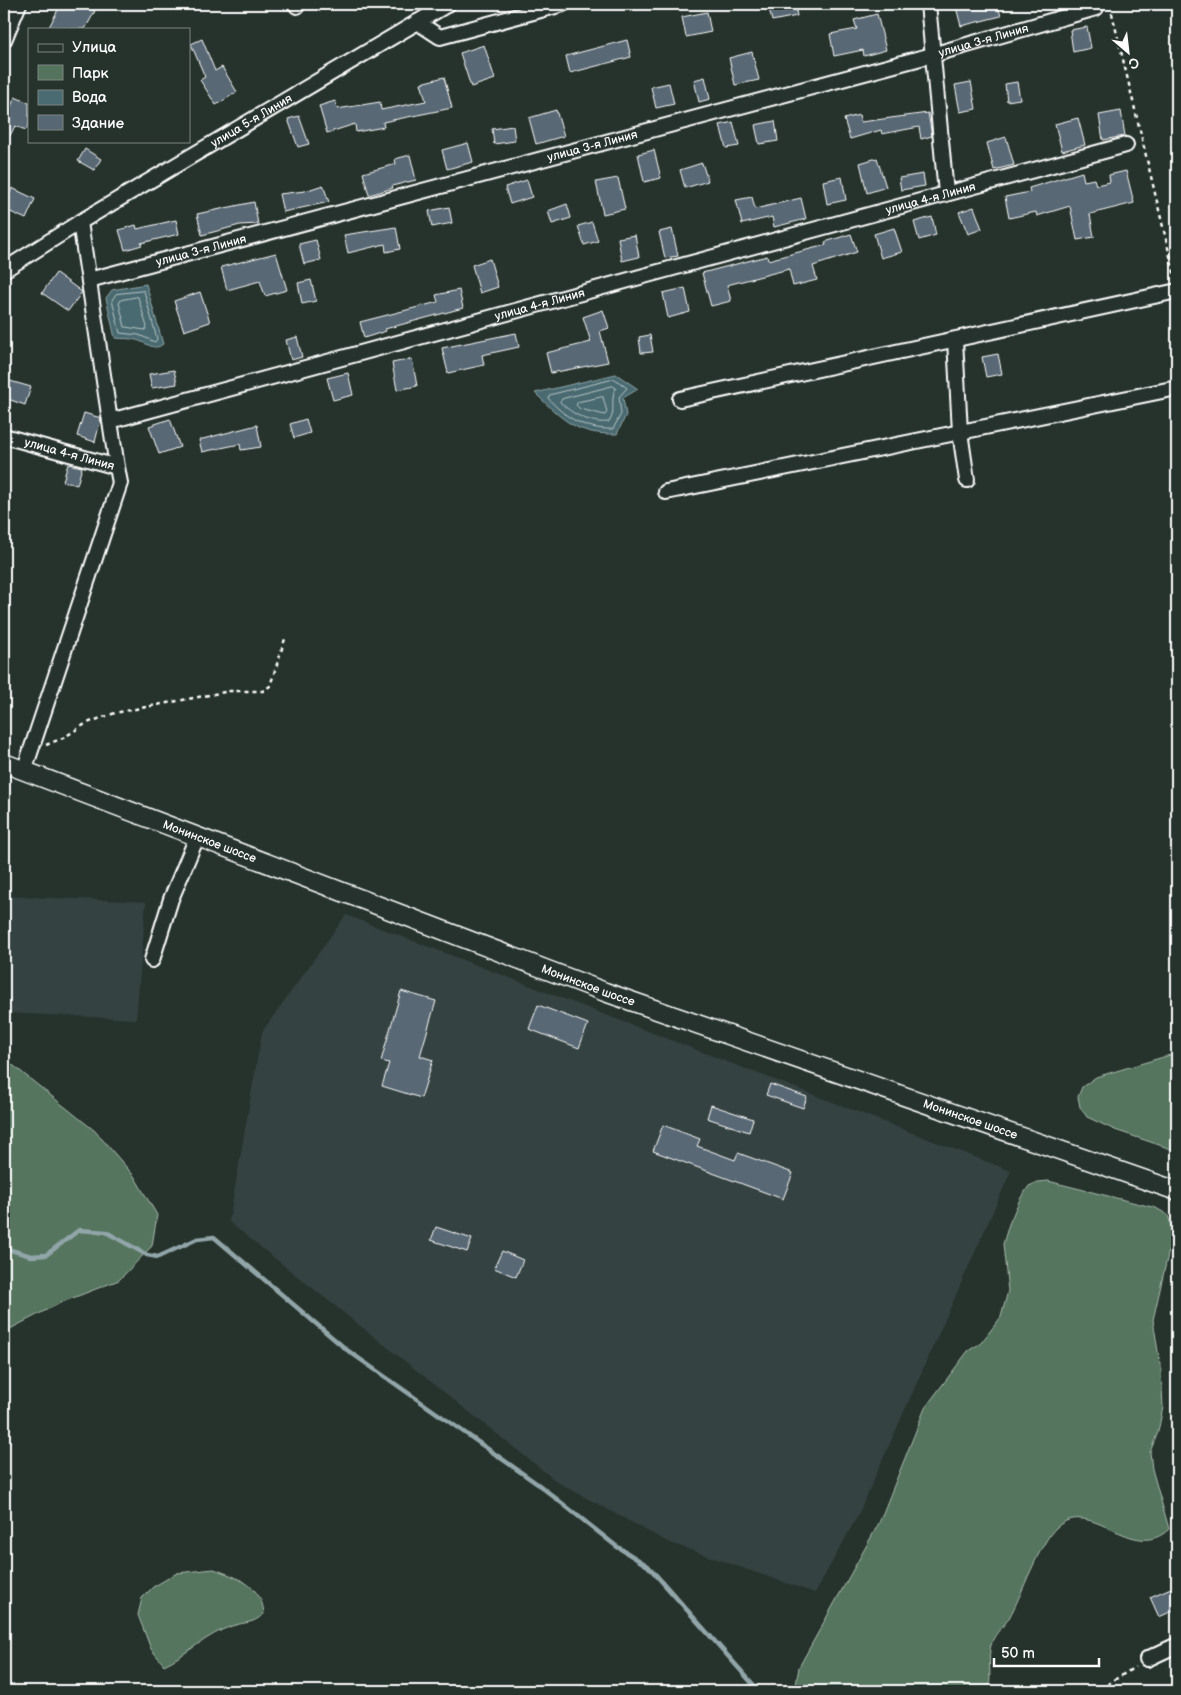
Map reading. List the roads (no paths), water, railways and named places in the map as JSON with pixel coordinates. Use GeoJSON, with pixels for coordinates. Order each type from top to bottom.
{"type":"FeatureCollection","features":[{"type":"Feature","properties":{"kind":"main road","name":"Монинское шоссе"},"geometry":{"type":"LineString","coordinates":[[4,763],[605,992],[1177,1191]]}},
{"type":"Feature","properties":{"kind":"street"},"geometry":{"type":"LineString","coordinates":[[4,40],[19,4]]}},
{"type":"Feature","properties":{"kind":"street","name":"улица 5-я Линия"},"geometry":{"type":"LineString","coordinates":[[4,270],[80,222],[448,4]]}},
{"type":"Feature","properties":{"kind":"street"},"geometry":{"type":"LineString","coordinates":[[417,22],[440,37],[563,4]]}},
{"type":"Feature","properties":{"kind":"street"},"geometry":{"type":"LineString","coordinates":[[928,4],[946,193]]}},
{"type":"Feature","properties":{"kind":"street","name":"улица 3-я Линия"},"geometry":{"type":"LineString","coordinates":[[89,280],[932,55],[1096,8]]}},
{"type":"Feature","properties":{"kind":"street","name":"улица 4-я Линия"},"geometry":{"type":"LineString","coordinates":[[4,436],[117,467],[110,421],[1126,145]]}},
{"type":"Feature","properties":{"kind":"street"},"geometry":{"type":"LineString","coordinates":[[80,222],[110,421]]}},
{"type":"Feature","properties":{"kind":"street"},"geometry":{"type":"LineString","coordinates":[[680,400],[1177,291]]}},
{"type":"Feature","properties":{"kind":"street"},"geometry":{"type":"LineString","coordinates":[[955,340],[960,432],[967,480]]}},
{"type":"Feature","properties":{"kind":"street"},"geometry":{"type":"LineString","coordinates":[[666,492],[1177,388]]}},
{"type":"Feature","properties":{"kind":"street"},"geometry":{"type":"LineString","coordinates":[[24,771],[120,483],[117,467]]}},
{"type":"Feature","properties":{"kind":"street"},"geometry":{"type":"LineString","coordinates":[[152,960],[170,899],[197,837]]}},
{"type":"Feature","properties":{"kind":"street"},"geometry":{"type":"LineString","coordinates":[[1147,1660],[1177,1645]]}},
{"type":"Feature","properties":{"kind":"water"},"geometry":{"type":"Polygon","coordinates":[[[146,284],[163,344],[156,347],[134,339],[115,338],[106,298],[112,290],[146,284]]]}},
{"type":"Feature","properties":{"kind":"water"},"geometry":{"type":"Polygon","coordinates":[[[616,374],[638,389],[623,398],[626,415],[617,434],[603,434],[580,429],[562,418],[535,393],[616,374]]]}},
{"type":"Feature","properties":{"kind":"waterway"},"geometry":{"type":"LineString","coordinates":[[4,1248],[31,1256],[46,1255],[79,1230],[106,1232],[147,1255],[158,1257],[197,1239],[214,1237],[347,1350],[539,1485],[616,1546],[648,1566],[759,1691]]}}]}
